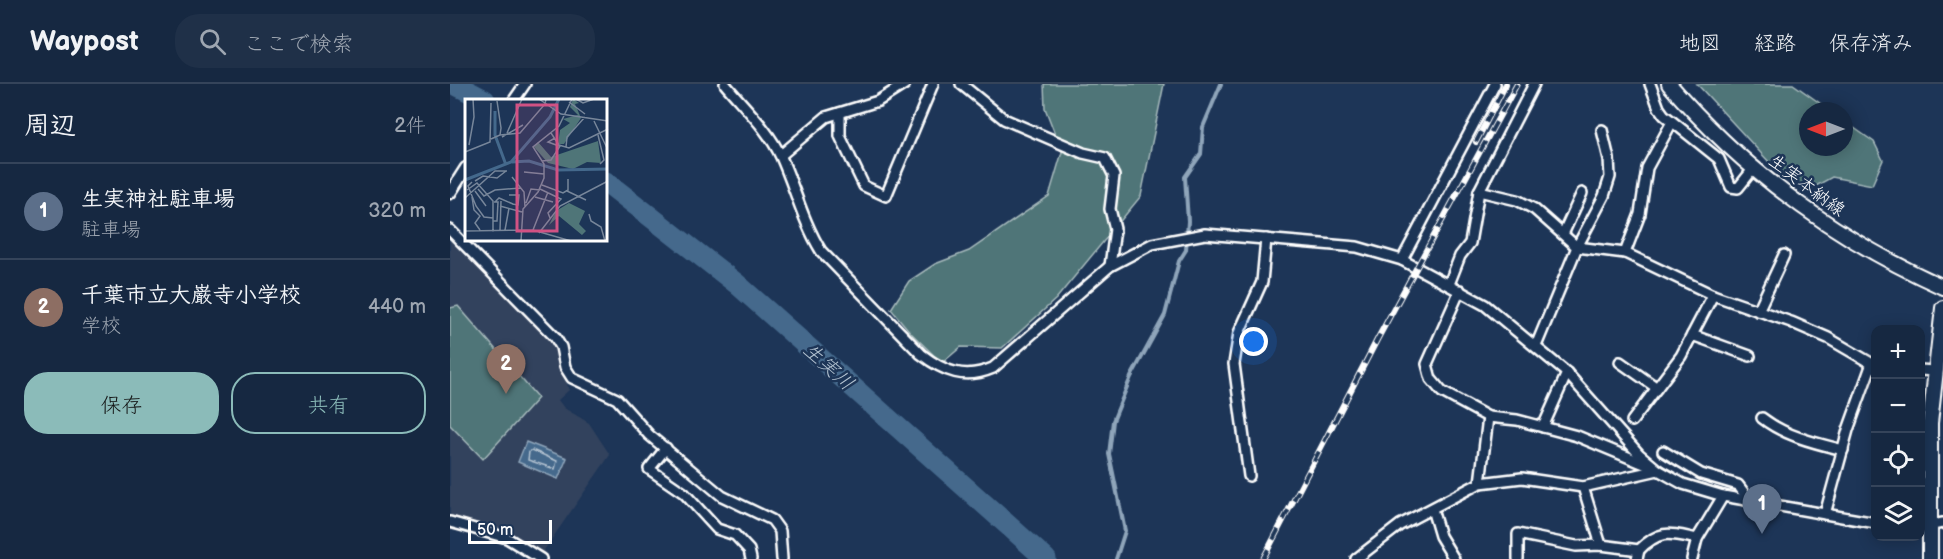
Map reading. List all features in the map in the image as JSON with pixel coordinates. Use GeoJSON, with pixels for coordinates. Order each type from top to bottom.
{"type":"FeatureCollection","features":[{"type":"Feature","properties":{"kind":"main road","name":"生実本納線"},"geometry":{"type":"LineString","coordinates":[[1671,86],[1710,129],[1754,168],[1829,225],[1906,270],[1943,287]]}},
{"type":"Feature","properties":{"kind":"main road"},"geometry":{"type":"LineString","coordinates":[[1930,559],[1930,423],[1927,370],[1943,308]]}},
{"type":"Feature","properties":{"kind":"street"},"geometry":{"type":"LineString","coordinates":[[515,99],[525,84]]}},
{"type":"Feature","properties":{"kind":"street"},"geometry":{"type":"LineString","coordinates":[[725,84],[767,134],[781,155],[820,251],[921,354],[937,366],[953,373],[969,375],[993,368],[1110,266],[1130,254],[1174,238],[1205,234],[1357,247],[1402,260],[1485,304],[1567,373],[1639,454],[1658,470]]}},
{"type":"Feature","properties":{"kind":"street"},"geometry":{"type":"LineString","coordinates":[[781,155],[826,117],[878,101],[905,84]]}},
{"type":"Feature","properties":{"kind":"street"},"geometry":{"type":"LineString","coordinates":[[840,113],[840,136],[864,186],[886,196],[933,84]]}},
{"type":"Feature","properties":{"kind":"street"},"geometry":{"type":"LineString","coordinates":[[961,84],[1004,118],[1083,153],[1105,158],[1114,176],[1110,209],[1115,229],[1110,266]]}},
{"type":"Feature","properties":{"kind":"street"},"geometry":{"type":"LineString","coordinates":[[1402,260],[1495,84]]}},
{"type":"Feature","properties":{"kind":"street"},"geometry":{"type":"LineString","coordinates":[[1449,284],[1460,256],[1470,243],[1479,191],[1534,84]]}},
{"type":"Feature","properties":{"kind":"street"},"geometry":{"type":"LineString","coordinates":[[1650,84],[1659,108],[1672,122],[1719,159],[1731,187],[1738,188],[1754,168]]}},
{"type":"Feature","properties":{"kind":"street"},"geometry":{"type":"LineString","coordinates":[[1625,253],[1640,214],[1647,168],[1672,122]]}},
{"type":"Feature","properties":{"kind":"street"},"geometry":{"type":"LineString","coordinates":[[1536,346],[1577,247],[1604,196],[1610,177],[1609,159],[1602,130]]}},
{"type":"Feature","properties":{"kind":"street"},"geometry":{"type":"LineString","coordinates":[[450,193],[465,170]]}},
{"type":"Feature","properties":{"kind":"street"},"geometry":{"type":"LineString","coordinates":[[1479,191],[1526,205],[1577,247],[1625,253],[1713,295],[1828,338],[1871,365]]}},
{"type":"Feature","properties":{"kind":"street"},"geometry":{"type":"LineString","coordinates":[[1563,234],[1582,192]]}},
{"type":"Feature","properties":{"kind":"street"},"geometry":{"type":"LineString","coordinates":[[450,230],[559,342],[565,367],[572,378],[617,399],[649,435],[722,496],[772,520],[780,531],[782,559]]}},
{"type":"Feature","properties":{"kind":"street"},"geometry":{"type":"LineString","coordinates":[[1249,476],[1234,350],[1262,282],[1266,238]]}},
{"type":"Feature","properties":{"kind":"street"},"geometry":{"type":"LineString","coordinates":[[1758,310],[1784,255]]}},
{"type":"Feature","properties":{"kind":"street"},"geometry":{"type":"LineString","coordinates":[[1460,290],[1426,364],[1431,379],[1443,392],[1488,417],[1577,436],[1658,470],[1683,484],[1723,496],[1871,522]]}},
{"type":"Feature","properties":{"kind":"street"},"geometry":{"type":"LineString","coordinates":[[1632,421],[1682,356],[1713,295]]}},
{"type":"Feature","properties":{"kind":"street"},"geometry":{"type":"LineString","coordinates":[[1692,335],[1750,356]]}},
{"type":"Feature","properties":{"kind":"street"},"geometry":{"type":"LineString","coordinates":[[1620,362],[1657,388]]}},
{"type":"Feature","properties":{"kind":"street"},"geometry":{"type":"LineString","coordinates":[[1825,514],[1843,450],[1871,372]]}},
{"type":"Feature","properties":{"kind":"street"},"geometry":{"type":"LineString","coordinates":[[1543,427],[1567,373]]}},
{"type":"Feature","properties":{"kind":"street"},"geometry":{"type":"LineString","coordinates":[[1480,483],[1488,417]]}},
{"type":"Feature","properties":{"kind":"street"},"geometry":{"type":"LineString","coordinates":[[1762,418],[1807,441],[1843,450]]}},
{"type":"Feature","properties":{"kind":"street"},"geometry":{"type":"LineString","coordinates":[[666,448],[649,469],[684,493],[717,529],[735,535],[749,550],[751,559]]}},
{"type":"Feature","properties":{"kind":"street"},"geometry":{"type":"LineString","coordinates":[[1662,451],[1701,474],[1738,485],[1750,501]]}},
{"type":"Feature","properties":{"kind":"street"},"geometry":{"type":"LineString","coordinates":[[1360,558],[1400,525],[1480,483],[1522,478],[1583,487],[1658,470]]}},
{"type":"Feature","properties":{"kind":"street"},"geometry":{"type":"LineString","coordinates":[[1583,487],[1601,545]]}},
{"type":"Feature","properties":{"kind":"street"},"geometry":{"type":"LineString","coordinates":[[1692,559],[1697,539],[1723,496]]}},
{"type":"Feature","properties":{"kind":"street"},"geometry":{"type":"LineString","coordinates":[[1432,509],[1440,536],[1454,559]]}},
{"type":"Feature","properties":{"kind":"street"},"geometry":{"type":"LineString","coordinates":[[450,522],[507,538],[541,559]]}},
{"type":"Feature","properties":{"kind":"street"},"geometry":{"type":"LineString","coordinates":[[1518,559],[1518,534],[1576,546],[1601,545],[1638,555],[1652,537],[1658,535],[1668,533],[1697,539]]}},
{"type":"Feature","properties":{"kind":"shaded area"},"geometry":{"type":"Polygon","coordinates":[[[450,238],[554,345],[569,390],[558,400],[564,408],[589,423],[610,455],[542,553],[510,533],[450,517],[450,238]]]}},
{"type":"Feature","properties":{"kind":"green space"},"geometry":{"type":"Polygon","coordinates":[[[1044,84],[1164,84],[1141,196],[1056,299],[1002,348],[961,347],[942,363],[911,333],[891,309],[909,281],[935,264],[969,251],[1049,196],[1062,152],[1045,108],[1044,84]]]}},
{"type":"Feature","properties":{"kind":"green space"},"geometry":{"type":"Polygon","coordinates":[[[1697,84],[1793,84],[1818,102],[1799,102],[1799,156],[1853,156],[1853,127],[1874,142],[1883,160],[1872,185],[1832,177],[1807,191],[1782,176],[1697,84]]]}},
{"type":"Feature","properties":{"kind":"green space"},"geometry":{"type":"Polygon","coordinates":[[[458,306],[538,398],[483,459],[450,425],[450,308],[458,306]]]}},
{"type":"Feature","properties":{"kind":"water"},"geometry":{"type":"Polygon","coordinates":[[[526,442],[567,458],[558,479],[518,462],[526,442]]]}},
{"type":"Feature","properties":{"kind":"waterway","name":"生実川"},"geometry":{"type":"LineString","coordinates":[[454,84],[483,99]]}},
{"type":"Feature","properties":{"kind":"waterway"},"geometry":{"type":"LineString","coordinates":[[1116,559],[1125,531],[1109,454],[1113,421],[1131,377],[1165,315],[1179,261],[1186,250],[1188,221],[1185,177],[1201,154],[1203,127],[1221,84]]}},
{"type":"Feature","properties":{"kind":"waterway","name":"生実川"},"geometry":{"type":"LineString","coordinates":[[608,184],[737,284],[1046,559]]}},
{"type":"Feature","properties":{"kind":"railway"},"geometry":{"type":"LineString","coordinates":[[1476,142],[1506,84]]}},
{"type":"Feature","properties":{"kind":"railway"},"geometry":{"type":"LineString","coordinates":[[1263,559],[1378,338],[1517,84]]}},
{"type":"Feature","properties":{"kind":"place","name":"千葉市立大巌寺小学校"},"geometry":{"type":"Point","coordinates":[506,394]}},
{"type":"Feature","properties":{"kind":"place","name":"生実神社駐車場"},"geometry":{"type":"Point","coordinates":[1762,534]}}]}
